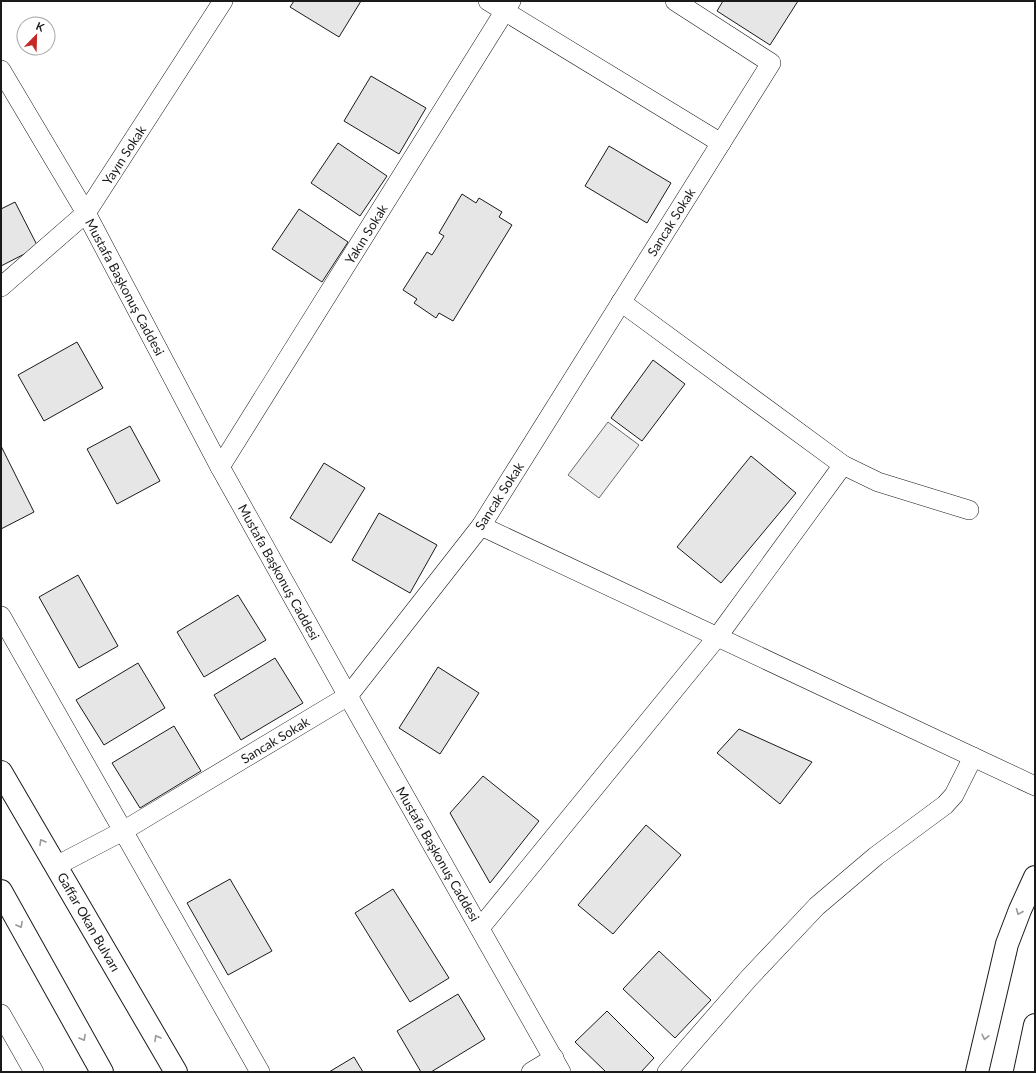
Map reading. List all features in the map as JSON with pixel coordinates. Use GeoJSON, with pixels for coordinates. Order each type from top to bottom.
{"type":"FeatureCollection","features":[{"type":"Feature","properties":{"kind":"highway","name":"Gaffar Okan Bulvarı"},"geometry":{"type":"LineString","coordinates":[[1,772],[176,1072]]}},
{"type":"Feature","properties":{"kind":"highway"},"geometry":{"type":"LineString","coordinates":[[977,1072],[1007,944],[1035,877]]}},
{"type":"Feature","properties":{"kind":"highway"},"geometry":{"type":"LineString","coordinates":[[1,891],[102,1072]]}},
{"type":"Feature","properties":{"kind":"highway"},"geometry":{"type":"LineString","coordinates":[[1025,1072],[1035,1025]]}},
{"type":"Feature","properties":{"kind":"street","name":"Yayın Sokak"},"geometry":{"type":"LineString","coordinates":[[1,287],[86,213],[223,1]]}},
{"type":"Feature","properties":{"kind":"street"},"geometry":{"type":"LineString","coordinates":[[488,1],[508,6],[720,143]]}},
{"type":"Feature","properties":{"kind":"street","name":"Sancak Sokak"},"geometry":{"type":"LineString","coordinates":[[56,866],[124,831],[348,696],[481,526],[771,63],[675,1]]}},
{"type":"Feature","properties":{"kind":"street","name":"Yakın Sokak"},"geometry":{"type":"LineString","coordinates":[[220,467],[508,6]]}},
{"type":"Feature","properties":{"kind":"street","name":"Mustafa Başkonuş Caddesi"},"geometry":{"type":"LineString","coordinates":[[1,70],[86,213],[220,467],[348,696],[558,1065]]}},
{"type":"Feature","properties":{"kind":"street"},"geometry":{"type":"LineString","coordinates":[[621,302],[843,465],[878,482],[969,510]]}},
{"type":"Feature","properties":{"kind":"street"},"geometry":{"type":"LineString","coordinates":[[480,928],[718,636],[843,465]]}},
{"type":"Feature","properties":{"kind":"street"},"geometry":{"type":"LineString","coordinates":[[481,526],[1035,786]]}},
{"type":"Feature","properties":{"kind":"street"},"geometry":{"type":"LineString","coordinates":[[1,616],[260,1072]]}},
{"type":"Feature","properties":{"kind":"street"},"geometry":{"type":"LineString","coordinates":[[667,1072],[749,978],[817,906],[876,856],[945,805],[954,795],[973,756]]}},
{"type":"Feature","properties":{"kind":"street"},"geometry":{"type":"LineString","coordinates":[[1,1014],[34,1072]]}},
{"type":"Feature","properties":{"kind":"street"},"geometry":{"type":"LineString","coordinates":[[532,1072],[558,1065]]}},
{"type":"Feature","properties":{"kind":"shaded area"},"geometry":{"type":"Polygon","coordinates":[[[608,422],[639,445],[599,498],[568,475],[608,422]]]}},
{"type":"Feature","properties":{"kind":"building"},"geometry":{"type":"Polygon","coordinates":[[[294,1],[361,1],[339,37],[290,7],[294,1]]]}},
{"type":"Feature","properties":{"kind":"building"},"geometry":{"type":"Polygon","coordinates":[[[723,1],[798,1],[770,45],[717,11],[723,1]]]}},
{"type":"Feature","properties":{"kind":"building"},"geometry":{"type":"Polygon","coordinates":[[[371,76],[426,108],[399,154],[344,121],[371,76]]]}},
{"type":"Feature","properties":{"kind":"building"},"geometry":{"type":"Polygon","coordinates":[[[338,143],[387,176],[360,216],[311,183],[338,143]]]}},
{"type":"Feature","properties":{"kind":"building"},"geometry":{"type":"Polygon","coordinates":[[[609,146],[671,183],[647,223],[585,186],[609,146]]]}},
{"type":"Feature","properties":{"kind":"building"},"geometry":{"type":"Polygon","coordinates":[[[462,194],[476,203],[479,198],[502,212],[499,217],[512,225],[453,321],[439,313],[436,318],[414,303],[417,299],[403,290],[427,252],[432,255],[444,236],[439,233],[462,194]]]}},
{"type":"Feature","properties":{"kind":"building"},"geometry":{"type":"Polygon","coordinates":[[[15,202],[38,247],[1,266],[1,209],[15,202]]]}},
{"type":"Feature","properties":{"kind":"building"},"geometry":{"type":"Polygon","coordinates":[[[299,209],[348,242],[322,282],[272,249],[299,209]]]}},
{"type":"Feature","properties":{"kind":"building"},"geometry":{"type":"Polygon","coordinates":[[[77,342],[103,388],[44,421],[18,375],[77,342]]]}},
{"type":"Feature","properties":{"kind":"building"},"geometry":{"type":"Polygon","coordinates":[[[653,360],[685,384],[642,441],[611,418],[653,360]]]}},
{"type":"Feature","properties":{"kind":"building"},"geometry":{"type":"Polygon","coordinates":[[[130,426],[160,481],[117,504],[87,449],[130,426]]]}},
{"type":"Feature","properties":{"kind":"building"},"geometry":{"type":"Polygon","coordinates":[[[1,446],[34,512],[1,529],[1,446]]]}},
{"type":"Feature","properties":{"kind":"building"},"geometry":{"type":"Polygon","coordinates":[[[751,456],[796,493],[721,583],[677,547],[751,456]]]}},
{"type":"Feature","properties":{"kind":"building"},"geometry":{"type":"Polygon","coordinates":[[[324,463],[365,488],[331,543],[290,518],[324,463]]]}},
{"type":"Feature","properties":{"kind":"building"},"geometry":{"type":"Polygon","coordinates":[[[379,513],[437,545],[410,593],[352,560],[379,513]]]}},
{"type":"Feature","properties":{"kind":"building"},"geometry":{"type":"Polygon","coordinates":[[[78,575],[118,646],[79,668],[39,597],[78,575]]]}},
{"type":"Feature","properties":{"kind":"building"},"geometry":{"type":"Polygon","coordinates":[[[238,595],[266,640],[204,677],[177,632],[238,595]]]}},
{"type":"Feature","properties":{"kind":"building"},"geometry":{"type":"Polygon","coordinates":[[[275,658],[303,703],[241,740],[214,695],[275,658]]]}},
{"type":"Feature","properties":{"kind":"building"},"geometry":{"type":"Polygon","coordinates":[[[138,663],[165,708],[104,745],[76,700],[138,663]]]}},
{"type":"Feature","properties":{"kind":"building"},"geometry":{"type":"Polygon","coordinates":[[[438,667],[479,693],[440,754],[399,728],[438,667]]]}},
{"type":"Feature","properties":{"kind":"building"},"geometry":{"type":"Polygon","coordinates":[[[174,726],[201,771],[140,808],[112,763],[174,726]]]}},
{"type":"Feature","properties":{"kind":"building"},"geometry":{"type":"Polygon","coordinates":[[[739,729],[812,762],[780,804],[717,753],[739,729]]]}},
{"type":"Feature","properties":{"kind":"building"},"geometry":{"type":"Polygon","coordinates":[[[483,776],[539,821],[490,883],[450,813],[483,776]]]}},
{"type":"Feature","properties":{"kind":"building"},"geometry":{"type":"Polygon","coordinates":[[[646,825],[681,855],[613,934],[578,905],[646,825]]]}},
{"type":"Feature","properties":{"kind":"building"},"geometry":{"type":"Polygon","coordinates":[[[230,879],[272,951],[228,975],[187,903],[230,879]]]}},
{"type":"Feature","properties":{"kind":"building"},"geometry":{"type":"Polygon","coordinates":[[[393,889],[449,978],[410,1002],[355,913],[393,889]]]}},
{"type":"Feature","properties":{"kind":"building"},"geometry":{"type":"Polygon","coordinates":[[[659,951],[711,1000],[675,1038],[623,989],[659,951]]]}},
{"type":"Feature","properties":{"kind":"building"},"geometry":{"type":"Polygon","coordinates":[[[458,994],[485,1039],[431,1072],[421,1072],[397,1031],[458,994]]]}},
{"type":"Feature","properties":{"kind":"building"},"geometry":{"type":"Polygon","coordinates":[[[607,1011],[654,1058],[641,1072],[606,1072],[575,1042],[607,1011]]]}},
{"type":"Feature","properties":{"kind":"building"},"geometry":{"type":"Polygon","coordinates":[[[354,1057],[363,1072],[329,1072],[354,1057]]]}}]}
